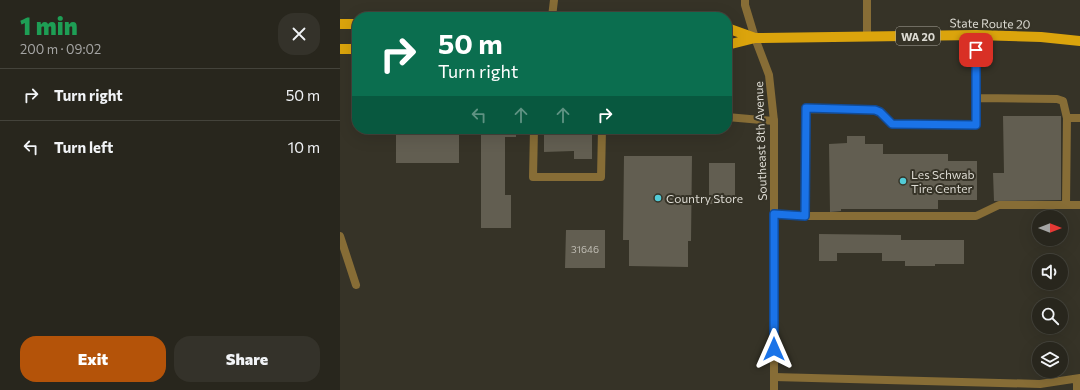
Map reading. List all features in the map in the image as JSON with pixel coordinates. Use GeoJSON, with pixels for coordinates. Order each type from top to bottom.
{"type":"FeatureCollection","features":[{"type":"Feature","properties":{"kind":"main road"},"geometry":{"type":"LineString","coordinates":[[340,24],[352,24]]}},
{"type":"Feature","properties":{"kind":"main road","name":"State Route 20"},"geometry":{"type":"LineString","coordinates":[[732,30],[755,38]]}},
{"type":"Feature","properties":{"kind":"main road","name":"State Route 20"},"geometry":{"type":"LineString","coordinates":[[732,44],[755,38],[976,35],[1041,37],[1080,41]]}},
{"type":"Feature","properties":{"kind":"main road"},"geometry":{"type":"LineString","coordinates":[[340,49],[352,49]]}},
{"type":"Feature","properties":{"kind":"street"},"geometry":{"type":"LineString","coordinates":[[553,12],[554,0]]}},
{"type":"Feature","properties":{"kind":"street","name":"Southeast 8th Avenue"},"geometry":{"type":"LineString","coordinates":[[745,0],[745,6],[755,38],[770,75],[774,121],[774,390]]}},
{"type":"Feature","properties":{"kind":"street"},"geometry":{"type":"LineString","coordinates":[[867,0],[867,37]]}},
{"type":"Feature","properties":{"kind":"street"},"geometry":{"type":"LineString","coordinates":[[805,216],[806,108],[875,110],[880,112],[892,124],[976,125],[976,35]]}},
{"type":"Feature","properties":{"kind":"street"},"geometry":{"type":"LineString","coordinates":[[977,98],[1057,99],[1063,101],[1068,118],[1066,205]]}},
{"type":"Feature","properties":{"kind":"street"},"geometry":{"type":"LineString","coordinates":[[732,117],[774,121]]}},
{"type":"Feature","properties":{"kind":"street"},"geometry":{"type":"LineString","coordinates":[[1068,118],[1080,118]]}},
{"type":"Feature","properties":{"kind":"street"},"geometry":{"type":"LineString","coordinates":[[534,134],[533,177],[601,177],[602,134]]}},
{"type":"Feature","properties":{"kind":"street"},"geometry":{"type":"LineString","coordinates":[[774,214],[805,216],[976,216],[999,205],[1080,205]]}},
{"type":"Feature","properties":{"kind":"street"},"geometry":{"type":"LineString","coordinates":[[340,236],[356,285]]}},
{"type":"Feature","properties":{"kind":"street"},"geometry":{"type":"LineString","coordinates":[[774,377],[1040,384],[1078,378],[1077,390]]}},
{"type":"Feature","properties":{"kind":"building"},"geometry":{"type":"Polygon","coordinates":[[[1003,116],[1061,116],[1061,200],[994,201],[993,173],[1004,173],[1003,116]]]}},
{"type":"Feature","properties":{"kind":"building"},"geometry":{"type":"Polygon","coordinates":[[[396,134],[459,134],[459,163],[396,163],[396,134]]]}},
{"type":"Feature","properties":{"kind":"building"},"geometry":{"type":"Polygon","coordinates":[[[481,134],[516,134],[516,137],[505,137],[505,195],[511,195],[511,228],[481,228],[481,134]]]}},
{"type":"Feature","properties":{"kind":"building"},"geometry":{"type":"Polygon","coordinates":[[[544,134],[592,134],[592,159],[574,159],[574,151],[544,152],[544,134]]]}},
{"type":"Feature","properties":{"kind":"building","name":"Les Schwab Tire Center"},"geometry":{"type":"Polygon","coordinates":[[[847,136],[865,136],[865,144],[883,144],[883,154],[948,154],[948,161],[977,161],[977,200],[938,200],[938,209],[841,209],[841,211],[830,212],[829,144],[847,143],[847,136]]]}},
{"type":"Feature","properties":{"kind":"building","name":"Country Store"},"geometry":{"type":"Polygon","coordinates":[[[624,156],[692,156],[691,241],[688,241],[688,267],[629,266],[629,240],[623,240],[624,156]]]}},
{"type":"Feature","properties":{"kind":"building"},"geometry":{"type":"Polygon","coordinates":[[[709,163],[735,163],[735,204],[709,204],[709,163]]]}},
{"type":"Feature","properties":{"kind":"building"},"geometry":{"type":"Polygon","coordinates":[[[566,230],[605,230],[605,268],[565,268],[566,230]]]}},
{"type":"Feature","properties":{"kind":"building"},"geometry":{"type":"Polygon","coordinates":[[[819,234],[901,235],[901,240],[964,240],[964,264],[905,266],[905,261],[882,261],[882,253],[837,253],[837,261],[819,261],[819,234]]]}},
{"type":"Feature","properties":{"kind":"place","name":"Les Schwab Tire Center"},"geometry":{"type":"Point","coordinates":[903,181]}},
{"type":"Feature","properties":{"kind":"place","name":"Country Store"},"geometry":{"type":"Point","coordinates":[658,198]}},
{"type":"Feature","properties":{"kind":"route"},"geometry":{"type":"LineString","coordinates":[[774,349],[774,214],[805,216],[806,108],[875,110],[880,112],[892,124],[976,125],[976,50]]}}]}
